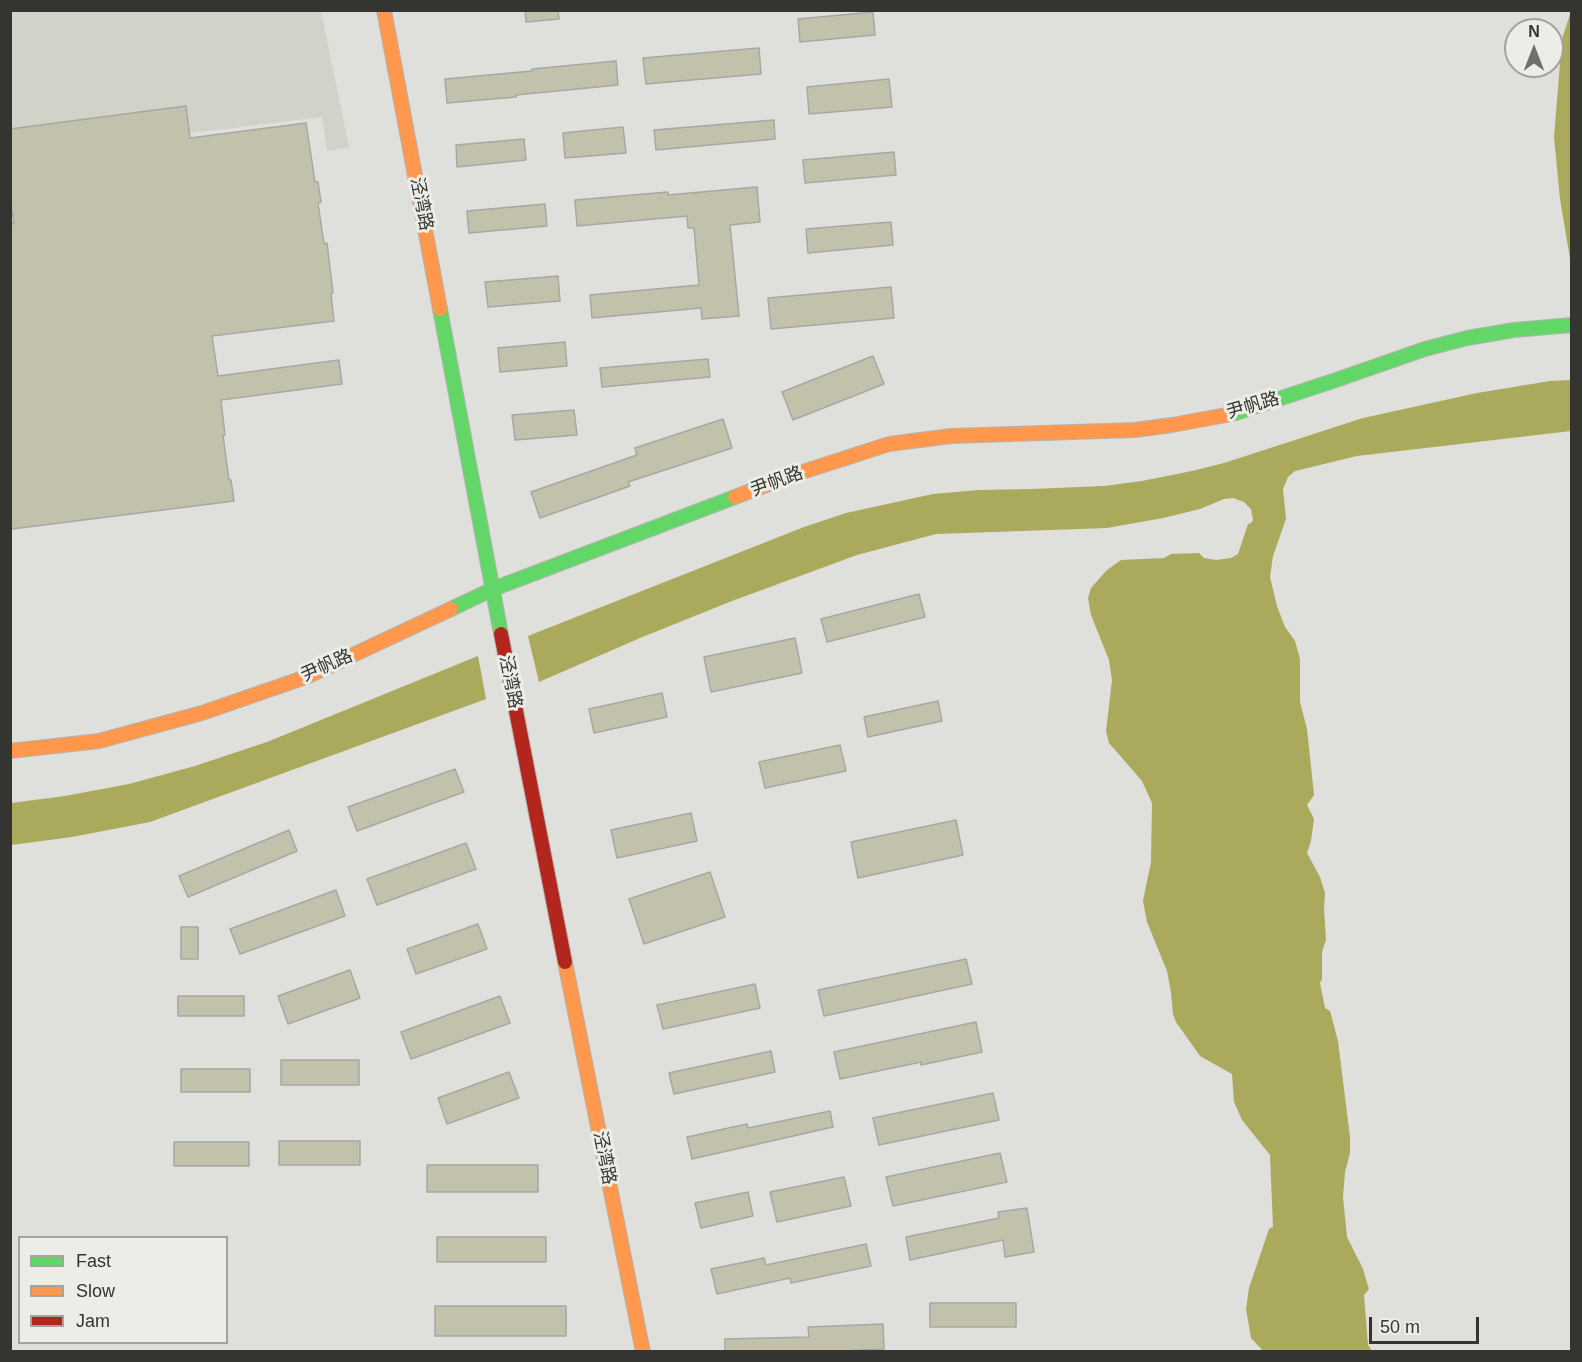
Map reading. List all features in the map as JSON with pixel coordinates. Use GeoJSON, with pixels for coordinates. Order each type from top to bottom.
{"type":"FeatureCollection","features":[{"type":"Feature","properties":{"kind":"street","name":"泾湾路"},"geometry":{"type":"LineString","coordinates":[[384,10],[503,643],[643,1352]]}},
{"type":"Feature","properties":{"kind":"street","name":"尹帆路"},"geometry":{"type":"LineString","coordinates":[[10,751],[99,741],[202,714],[306,676],[493,589],[787,477],[889,444],[951,436],[1134,430],[1172,425],[1236,412],[1425,349],[1467,338],[1514,330],[1572,325]]}},
{"type":"Feature","properties":{"kind":"shaded area"},"geometry":{"type":"Polygon","coordinates":[[[10,11],[321,11],[349,147],[327,151],[322,117],[11,155],[10,11]]]}},
{"type":"Feature","properties":{"kind":"shaded area"},"geometry":{"type":"Polygon","coordinates":[[[1572,11],[1571,265],[1560,199],[1554,137],[1559,78],[1564,78],[1564,33],[1572,11]]]}},
{"type":"Feature","properties":{"kind":"shaded area"},"geometry":{"type":"Polygon","coordinates":[[[1571,380],[1571,431],[1357,456],[1295,471],[1288,477],[1283,489],[1286,519],[1273,556],[1270,577],[1277,606],[1285,627],[1295,641],[1300,659],[1300,702],[1307,729],[1314,795],[1307,805],[1314,819],[1307,853],[1320,877],[1325,893],[1326,940],[1322,952],[1320,983],[1325,1008],[1330,1011],[1338,1041],[1350,1137],[1350,1153],[1345,1172],[1343,1197],[1347,1237],[1363,1269],[1369,1289],[1364,1295],[1368,1345],[1372,1351],[1263,1351],[1251,1338],[1246,1309],[1249,1288],[1269,1229],[1273,1227],[1270,1155],[1242,1120],[1234,1102],[1232,1074],[1200,1056],[1176,1022],[1167,971],[1147,922],[1143,901],[1151,862],[1152,803],[1142,781],[1109,743],[1106,731],[1112,680],[1109,660],[1091,615],[1088,598],[1091,588],[1107,570],[1121,560],[1164,558],[1171,554],[1199,553],[1204,558],[1216,560],[1231,558],[1238,554],[1248,524],[1253,520],[1251,509],[1244,502],[1233,498],[1224,499],[1200,509],[1107,528],[936,534],[857,555],[732,601],[539,682],[528,636],[804,527],[846,513],[933,494],[979,490],[1104,486],[1142,481],[1224,463],[1363,418],[1477,393],[1550,381],[1571,380]]]}},
{"type":"Feature","properties":{"kind":"shaded area"},"geometry":{"type":"Polygon","coordinates":[[[478,656],[486,699],[150,822],[72,837],[11,845],[11,803],[129,784],[195,766],[267,742],[478,656]]]}},
{"type":"Feature","properties":{"kind":"building"},"geometry":{"type":"Polygon","coordinates":[[[525,10],[558,10],[559,19],[526,22],[525,10]]]}},
{"type":"Feature","properties":{"kind":"building"},"geometry":{"type":"Polygon","coordinates":[[[873,12],[875,35],[800,42],[798,19],[873,12]]]}},
{"type":"Feature","properties":{"kind":"building"},"geometry":{"type":"Polygon","coordinates":[[[759,48],[761,74],[646,84],[643,58],[759,48]]]}},
{"type":"Feature","properties":{"kind":"building"},"geometry":{"type":"Polygon","coordinates":[[[616,61],[618,85],[447,103],[445,79],[616,61]]]}},
{"type":"Feature","properties":{"kind":"building"},"geometry":{"type":"Polygon","coordinates":[[[889,79],[892,107],[809,114],[807,87],[889,79]]]}},
{"type":"Feature","properties":{"kind":"building"},"geometry":{"type":"Polygon","coordinates":[[[186,106],[190,138],[306,123],[315,182],[318,182],[321,202],[318,203],[324,244],[327,243],[333,293],[331,294],[334,321],[212,336],[218,376],[339,360],[342,384],[221,400],[225,435],[223,435],[234,501],[12,529],[10,515],[10,224],[14,223],[10,199],[10,129],[186,106]]]}},
{"type":"Feature","properties":{"kind":"building"},"geometry":{"type":"Polygon","coordinates":[[[774,120],[775,139],[656,150],[654,130],[774,120]]]}},
{"type":"Feature","properties":{"kind":"building"},"geometry":{"type":"Polygon","coordinates":[[[623,127],[626,153],[565,158],[563,133],[623,127]]]}},
{"type":"Feature","properties":{"kind":"building"},"geometry":{"type":"Polygon","coordinates":[[[524,139],[526,160],[457,167],[456,145],[524,139]]]}},
{"type":"Feature","properties":{"kind":"building"},"geometry":{"type":"Polygon","coordinates":[[[894,152],[896,175],[805,183],[803,160],[894,152]]]}},
{"type":"Feature","properties":{"kind":"building"},"geometry":{"type":"Polygon","coordinates":[[[757,187],[760,222],[730,225],[739,316],[702,319],[701,308],[592,318],[590,295],[699,285],[694,228],[688,228],[687,216],[577,226],[575,200],[757,187]]]}},
{"type":"Feature","properties":{"kind":"building"},"geometry":{"type":"Polygon","coordinates":[[[545,204],[547,226],[469,233],[467,211],[545,204]]]}},
{"type":"Feature","properties":{"kind":"building"},"geometry":{"type":"Polygon","coordinates":[[[891,222],[893,245],[808,253],[806,229],[891,222]]]}},
{"type":"Feature","properties":{"kind":"building"},"geometry":{"type":"Polygon","coordinates":[[[558,276],[560,301],[488,307],[485,282],[558,276]]]}},
{"type":"Feature","properties":{"kind":"building"},"geometry":{"type":"Polygon","coordinates":[[[891,287],[894,318],[771,329],[768,298],[891,287]]]}},
{"type":"Feature","properties":{"kind":"building"},"geometry":{"type":"Polygon","coordinates":[[[565,342],[567,366],[500,372],[498,348],[565,342]]]}},
{"type":"Feature","properties":{"kind":"building"},"geometry":{"type":"Polygon","coordinates":[[[873,356],[884,384],[793,420],[782,392],[873,356]]]}},
{"type":"Feature","properties":{"kind":"building"},"geometry":{"type":"Polygon","coordinates":[[[708,359],[710,377],[602,387],[600,368],[708,359]]]}},
{"type":"Feature","properties":{"kind":"building"},"geometry":{"type":"Polygon","coordinates":[[[574,410],[577,435],[515,440],[512,415],[574,410]]]}},
{"type":"Feature","properties":{"kind":"building"},"geometry":{"type":"Polygon","coordinates":[[[723,419],[732,448],[628,482],[630,486],[540,518],[531,492],[637,455],[635,448],[723,419]]]}},
{"type":"Feature","properties":{"kind":"building"},"geometry":{"type":"Polygon","coordinates":[[[919,594],[925,617],[827,642],[821,619],[919,594]]]}},
{"type":"Feature","properties":{"kind":"building"},"geometry":{"type":"Polygon","coordinates":[[[795,638],[802,673],[711,692],[704,657],[795,638]]]}},
{"type":"Feature","properties":{"kind":"building"},"geometry":{"type":"Polygon","coordinates":[[[662,693],[667,717],[594,733],[589,709],[662,693]]]}},
{"type":"Feature","properties":{"kind":"building"},"geometry":{"type":"Polygon","coordinates":[[[938,701],[942,721],[868,737],[864,717],[938,701]]]}},
{"type":"Feature","properties":{"kind":"building"},"geometry":{"type":"Polygon","coordinates":[[[840,745],[846,771],[765,788],[759,762],[840,745]]]}},
{"type":"Feature","properties":{"kind":"building"},"geometry":{"type":"Polygon","coordinates":[[[455,769],[464,792],[357,831],[348,807],[455,769]]]}},
{"type":"Feature","properties":{"kind":"building"},"geometry":{"type":"Polygon","coordinates":[[[691,813],[697,841],[617,858],[611,830],[691,813]]]}},
{"type":"Feature","properties":{"kind":"building"},"geometry":{"type":"Polygon","coordinates":[[[956,820],[963,855],[858,878],[851,842],[956,820]]]}},
{"type":"Feature","properties":{"kind":"building"},"geometry":{"type":"Polygon","coordinates":[[[289,830],[297,851],[188,897],[179,876],[289,830]]]}},
{"type":"Feature","properties":{"kind":"building"},"geometry":{"type":"Polygon","coordinates":[[[466,843],[476,869],[377,905],[367,879],[466,843]]]}},
{"type":"Feature","properties":{"kind":"building"},"geometry":{"type":"Polygon","coordinates":[[[710,872],[725,917],[644,944],[629,899],[710,872]]]}},
{"type":"Feature","properties":{"kind":"building"},"geometry":{"type":"Polygon","coordinates":[[[336,890],[345,916],[240,954],[230,929],[336,890]]]}},
{"type":"Feature","properties":{"kind":"building"},"geometry":{"type":"Polygon","coordinates":[[[478,924],[487,949],[416,974],[407,949],[478,924]]]}},
{"type":"Feature","properties":{"kind":"building"},"geometry":{"type":"Polygon","coordinates":[[[181,927],[198,927],[198,959],[181,959],[181,927]]]}},
{"type":"Feature","properties":{"kind":"building"},"geometry":{"type":"Polygon","coordinates":[[[966,959],[972,984],[824,1016],[818,990],[966,959]]]}},
{"type":"Feature","properties":{"kind":"building"},"geometry":{"type":"Polygon","coordinates":[[[350,970],[360,998],[288,1024],[278,996],[350,970]]]}},
{"type":"Feature","properties":{"kind":"building"},"geometry":{"type":"Polygon","coordinates":[[[755,984],[760,1008],[663,1029],[657,1005],[755,984]]]}},
{"type":"Feature","properties":{"kind":"building"},"geometry":{"type":"Polygon","coordinates":[[[178,996],[244,996],[244,1016],[178,1016],[178,996]]]}},
{"type":"Feature","properties":{"kind":"building"},"geometry":{"type":"Polygon","coordinates":[[[500,996],[510,1023],[411,1059],[401,1032],[500,996]]]}},
{"type":"Feature","properties":{"kind":"building"},"geometry":{"type":"Polygon","coordinates":[[[976,1022],[982,1052],[840,1079],[834,1052],[976,1022]]]}},
{"type":"Feature","properties":{"kind":"building"},"geometry":{"type":"Polygon","coordinates":[[[771,1051],[775,1072],[674,1094],[669,1073],[771,1051]]]}},
{"type":"Feature","properties":{"kind":"building"},"geometry":{"type":"Polygon","coordinates":[[[281,1060],[359,1060],[359,1085],[281,1085],[281,1060]]]}},
{"type":"Feature","properties":{"kind":"building"},"geometry":{"type":"Polygon","coordinates":[[[181,1069],[250,1069],[250,1092],[181,1092],[181,1069]]]}},
{"type":"Feature","properties":{"kind":"building"},"geometry":{"type":"Polygon","coordinates":[[[509,1072],[519,1098],[447,1124],[438,1098],[509,1072]]]}},
{"type":"Feature","properties":{"kind":"building"},"geometry":{"type":"Polygon","coordinates":[[[993,1093],[999,1120],[879,1145],[873,1118],[993,1093]]]}},
{"type":"Feature","properties":{"kind":"building"},"geometry":{"type":"Polygon","coordinates":[[[830,1111],[833,1127],[692,1159],[687,1137],[747,1124],[748,1128],[830,1111]]]}},
{"type":"Feature","properties":{"kind":"building"},"geometry":{"type":"Polygon","coordinates":[[[279,1141],[360,1141],[360,1165],[279,1165],[279,1141]]]}},
{"type":"Feature","properties":{"kind":"building"},"geometry":{"type":"Polygon","coordinates":[[[174,1142],[249,1142],[249,1166],[174,1166],[174,1142]]]}},
{"type":"Feature","properties":{"kind":"building"},"geometry":{"type":"Polygon","coordinates":[[[1000,1153],[1007,1182],[893,1206],[886,1177],[1000,1153]]]}},
{"type":"Feature","properties":{"kind":"building"},"geometry":{"type":"Polygon","coordinates":[[[427,1165],[538,1165],[538,1192],[427,1192],[427,1165]]]}},
{"type":"Feature","properties":{"kind":"building"},"geometry":{"type":"Polygon","coordinates":[[[844,1177],[851,1206],[777,1222],[770,1192],[844,1177]]]}},
{"type":"Feature","properties":{"kind":"building"},"geometry":{"type":"Polygon","coordinates":[[[748,1192],[753,1216],[701,1228],[695,1203],[748,1192]]]}},
{"type":"Feature","properties":{"kind":"building"},"geometry":{"type":"Polygon","coordinates":[[[1027,1208],[1034,1252],[1005,1257],[1003,1240],[910,1260],[906,1237],[999,1218],[998,1212],[1027,1208]]]}},
{"type":"Feature","properties":{"kind":"building"},"geometry":{"type":"Polygon","coordinates":[[[437,1237],[546,1237],[546,1262],[437,1262],[437,1237]]]}},
{"type":"Feature","properties":{"kind":"building"},"geometry":{"type":"Polygon","coordinates":[[[866,1244],[871,1266],[791,1283],[790,1278],[717,1294],[711,1269],[764,1258],[766,1265],[866,1244]]]}},
{"type":"Feature","properties":{"kind":"building"},"geometry":{"type":"Polygon","coordinates":[[[930,1303],[1016,1303],[1016,1327],[930,1327],[930,1303]]]}},
{"type":"Feature","properties":{"kind":"building"},"geometry":{"type":"Polygon","coordinates":[[[435,1306],[566,1306],[566,1336],[435,1336],[435,1306]]]}},
{"type":"Feature","properties":{"kind":"building"},"geometry":{"type":"Polygon","coordinates":[[[883,1324],[884,1349],[725,1352],[725,1339],[809,1337],[808,1327],[883,1324]]]}},
{"type":"Feature","properties":{"kind":"traffic: fast"},"geometry":{"type":"LineString","coordinates":[[440,309],[501,634]]}},
{"type":"Feature","properties":{"kind":"traffic: fast"},"geometry":{"type":"LineString","coordinates":[[1226,415],[1425,349],[1467,338],[1514,330],[1572,325]]}},
{"type":"Feature","properties":{"kind":"traffic: fast"},"geometry":{"type":"LineString","coordinates":[[451,609],[493,589],[735,497]]}},
{"type":"Feature","properties":{"kind":"traffic: slow"},"geometry":{"type":"LineString","coordinates":[[384,10],[440,309]]}},
{"type":"Feature","properties":{"kind":"traffic: slow"},"geometry":{"type":"LineString","coordinates":[[735,497],[787,477],[889,444],[951,436],[1135,430],[1226,415]]}},
{"type":"Feature","properties":{"kind":"traffic: slow"},"geometry":{"type":"LineString","coordinates":[[10,751],[99,741],[202,713],[306,677],[451,609]]}},
{"type":"Feature","properties":{"kind":"traffic: slow"},"geometry":{"type":"LineString","coordinates":[[565,962],[643,1352]]}},
{"type":"Feature","properties":{"kind":"traffic: jam"},"geometry":{"type":"LineString","coordinates":[[501,634],[565,962]]}}]}
